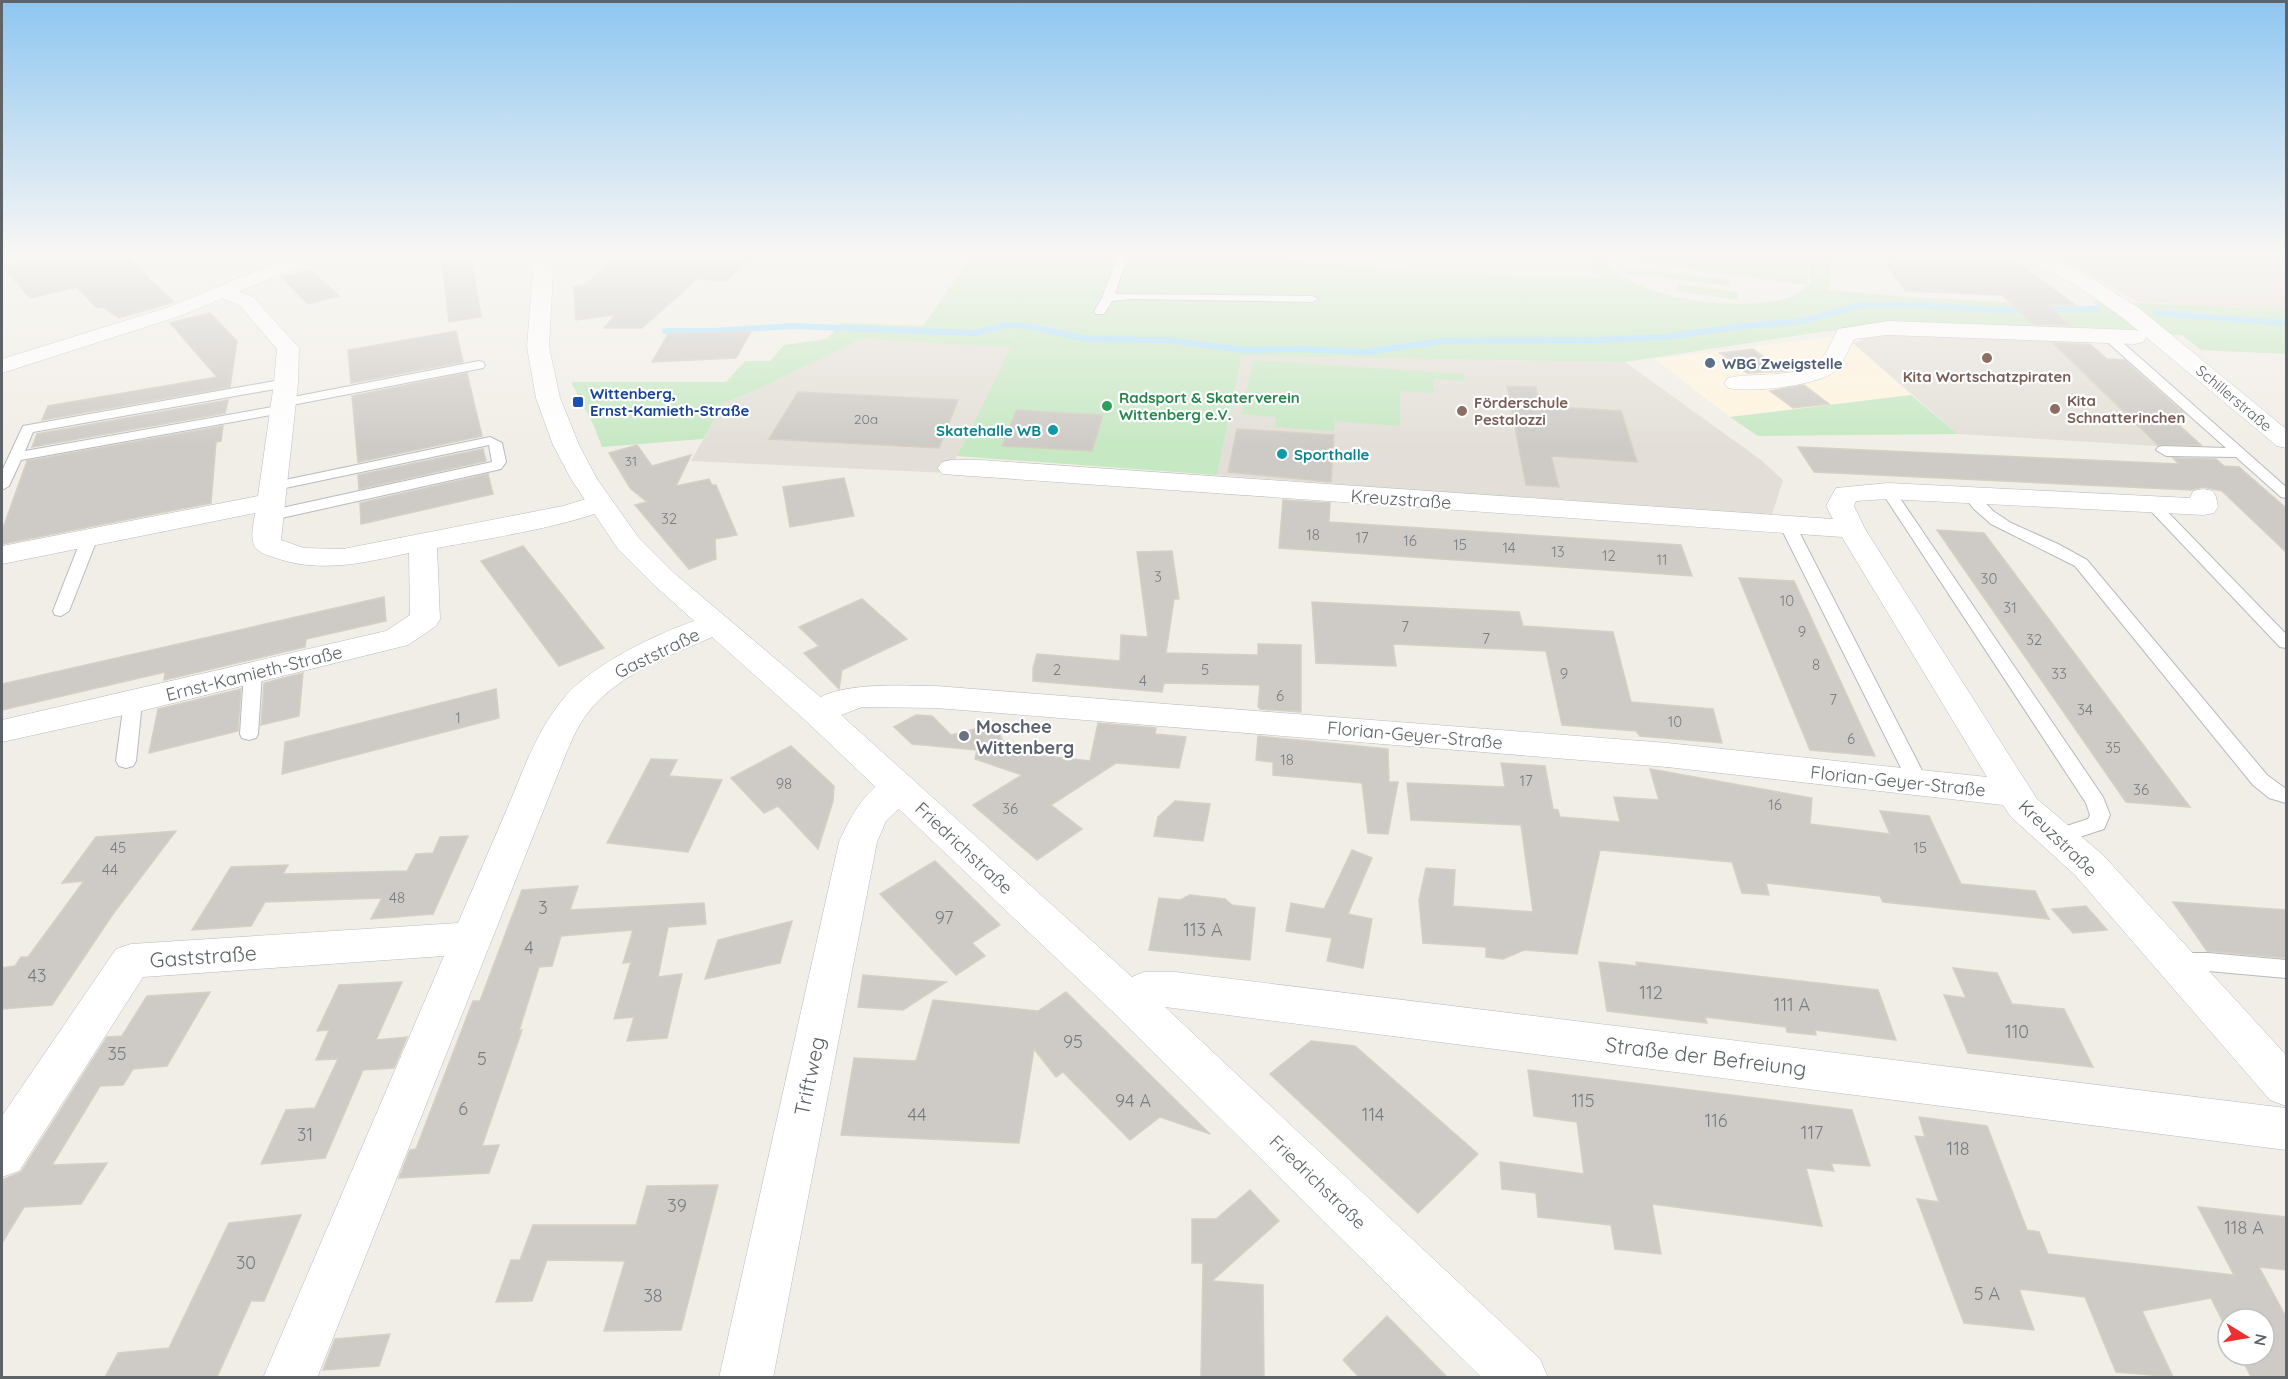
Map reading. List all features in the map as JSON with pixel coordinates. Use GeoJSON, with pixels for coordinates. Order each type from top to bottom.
{"type":"FeatureCollection","features":[{"type":"Feature","properties":{"kind":"street"},"geometry":{"type":"LineString","coordinates":[[2,366],[151,318]]}},
{"type":"Feature","properties":{"kind":"street"},"geometry":{"type":"LineString","coordinates":[[262,318],[288,348],[266,534],[268,544],[283,553],[308,558],[343,558],[569,513],[599,503]]}},
{"type":"Feature","properties":{"kind":"street","name":"Friedrichstraße"},"geometry":{"type":"LineString","coordinates":[[540,318],[538,347],[544,384],[566,445],[599,503],[644,560],[818,713],[1127,998],[1521,1377]]}},
{"type":"Feature","properties":{"kind":"street","name":"Schillerstraße"},"geometry":{"type":"LineString","coordinates":[[2135,318],[2286,441]]}},
{"type":"Feature","properties":{"kind":"street"},"geometry":{"type":"LineString","coordinates":[[1736,384],[1810,373],[1827,365],[1846,334],[1860,331],[1907,328],[2135,337]]}},
{"type":"Feature","properties":{"kind":"street","name":"Kreuzstraße"},"geometry":{"type":"LineString","coordinates":[[951,468],[981,468],[1851,529]]}},
{"type":"Feature","properties":{"kind":"street","name":"Kreuzstraße"},"geometry":{"type":"LineString","coordinates":[[2203,497],[2205,507],[1888,491],[1846,494],[1839,506],[2024,808],[2089,865],[2178,962],[2286,1086]]}},
{"type":"Feature","properties":{"kind":"street"},"geometry":{"type":"LineString","coordinates":[[2,555],[269,502]]}},
{"type":"Feature","properties":{"kind":"street","name":"Ernst-Kamieth-Straße"},"geometry":{"type":"LineString","coordinates":[[2,731],[253,674],[397,638],[425,619],[423,542]]}},
{"type":"Feature","properties":{"kind":"street","name":"Gaststraße"},"geometry":{"type":"LineString","coordinates":[[290,1377],[547,756],[566,718],[593,687],[635,661],[716,624]]}},
{"type":"Feature","properties":{"kind":"street","name":"Florian-Geyer-Straße"},"geometry":{"type":"LineString","coordinates":[[818,713],[843,701],[861,696],[936,697],[1667,755],[2013,793]]}},
{"type":"Feature","properties":{"kind":"street","name":"Triftweg"},"geometry":{"type":"LineString","coordinates":[[746,1377],[858,842],[871,814],[899,788]]}},
{"type":"Feature","properties":{"kind":"street","name":"Gaststraße"},"geometry":{"type":"LineString","coordinates":[[2,1155],[131,961],[471,938]]}},
{"type":"Feature","properties":{"kind":"street","name":"Straße der Befreiung"},"geometry":{"type":"LineString","coordinates":[[1127,998],[1144,990],[1174,988],[2286,1129]]}},
{"type":"Feature","properties":{"kind":"lane"},"geometry":{"type":"LineString","coordinates":[[2108,336],[2286,494]]}},
{"type":"Feature","properties":{"kind":"lane"},"geometry":{"type":"LineString","coordinates":[[2135,337],[2161,338]]}},
{"type":"Feature","properties":{"kind":"lane"},"geometry":{"type":"LineString","coordinates":[[2,486],[28,429],[283,398],[479,365]]}},
{"type":"Feature","properties":{"kind":"lane"},"geometry":{"type":"LineString","coordinates":[[15,457],[283,398]]}},
{"type":"Feature","properties":{"kind":"lane"},"geometry":{"type":"LineString","coordinates":[[490,441],[495,443],[499,462],[496,466],[487,469],[269,502],[490,441]]}},
{"type":"Feature","properties":{"kind":"lane"},"geometry":{"type":"LineString","coordinates":[[2166,452],[2163,450],[2240,453]]}},
{"type":"Feature","properties":{"kind":"lane"},"geometry":{"type":"LineString","coordinates":[[1888,491],[2096,802],[2100,815],[2097,824],[2058,836]]}},
{"type":"Feature","properties":{"kind":"lane"},"geometry":{"type":"LineString","coordinates":[[1970,495],[1994,521],[2081,563],[2260,780],[2276,793],[2286,796]]}},
{"type":"Feature","properties":{"kind":"lane"},"geometry":{"type":"LineString","coordinates":[[2153,505],[2286,643]]}},
{"type":"Feature","properties":{"kind":"lane"},"geometry":{"type":"LineString","coordinates":[[1788,526],[1919,783]]}},
{"type":"Feature","properties":{"kind":"lane"},"geometry":{"type":"LineString","coordinates":[[61,611],[90,537]]}},
{"type":"Feature","properties":{"kind":"lane"},"geometry":{"type":"LineString","coordinates":[[249,734],[253,674]]}},
{"type":"Feature","properties":{"kind":"lane"},"geometry":{"type":"LineString","coordinates":[[126,761],[134,702]]}},
{"type":"Feature","properties":{"kind":"lane"},"geometry":{"type":"LineString","coordinates":[[2178,962],[2208,962],[2286,969]]}},
{"type":"Feature","properties":{"kind":"shaded area"},"geometry":{"type":"Polygon","coordinates":[[[1905,333],[2085,339],[2107,359],[2128,360],[2137,369],[2116,368],[2154,403],[2178,405],[2189,415],[2167,414],[2205,449],[1958,434],[1853,343],[1876,335],[1905,333]]]}},
{"type":"Feature","properties":{"kind":"shaded area"},"geometry":{"type":"Polygon","coordinates":[[[1831,337],[1853,343],[1911,395],[1730,417],[1655,359],[1831,337]]]}},
{"type":"Feature","properties":{"kind":"shaded area"},"geometry":{"type":"Polygon","coordinates":[[[862,339],[1012,348],[948,473],[691,461],[724,403],[862,339]]]}},
{"type":"Feature","properties":{"kind":"shaded area","name":"Förderschule Pestalozzi"},"geometry":{"type":"Polygon","coordinates":[[[1242,356],[1625,362],[1761,460],[1783,480],[1771,518],[1217,475],[1242,356]]]}},
{"type":"Feature","properties":{"kind":"green space"},"geometry":{"type":"Polygon","coordinates":[[[928,318],[2286,318],[2286,354],[2201,350],[2182,335],[1887,325],[1820,332],[1625,362],[1242,356],[1217,475],[957,456],[1011,348],[862,339],[724,403],[703,439],[602,447],[594,426],[571,382],[726,382],[745,361],[770,361],[784,345],[827,339],[841,323],[923,326],[928,318]]]}},
{"type":"Feature","properties":{"kind":"green space"},"geometry":{"type":"Polygon","coordinates":[[[1253,360],[1464,374],[1465,381],[1433,379],[1434,393],[1400,391],[1400,426],[1335,421],[1334,431],[1275,427],[1276,417],[1242,414],[1253,360]]]}},
{"type":"Feature","properties":{"kind":"green space"},"geometry":{"type":"Polygon","coordinates":[[[1911,395],[1958,434],[1758,436],[1730,417],[1911,395]]]}},
{"type":"Feature","properties":{"kind":"building"},"geometry":{"type":"Polygon","coordinates":[[[189,318],[215,318],[237,341],[230,387],[42,420],[48,406],[217,377],[170,323],[189,318]]]}},
{"type":"Feature","properties":{"kind":"building"},"geometry":{"type":"Polygon","coordinates":[[[449,318],[472,318],[449,322],[449,318]]]}},
{"type":"Feature","properties":{"kind":"building"},"geometry":{"type":"Polygon","coordinates":[[[612,318],[653,318],[642,328],[604,328],[612,318]]]}},
{"type":"Feature","properties":{"kind":"building"},"geometry":{"type":"Polygon","coordinates":[[[2027,318],[2062,318],[2070,325],[2033,324],[2027,318]]]}},
{"type":"Feature","properties":{"kind":"building"},"geometry":{"type":"Polygon","coordinates":[[[456,331],[463,362],[351,383],[348,350],[456,331]]]}},
{"type":"Feature","properties":{"kind":"building"},"geometry":{"type":"Polygon","coordinates":[[[751,332],[736,358],[652,362],[668,334],[751,332]]]}},
{"type":"Feature","properties":{"kind":"building"},"geometry":{"type":"Polygon","coordinates":[[[2053,343],[2091,345],[2107,359],[2124,360],[2185,414],[2167,414],[2201,445],[2158,445],[2053,343]]]}},
{"type":"Feature","properties":{"kind":"building"},"geometry":{"type":"Polygon","coordinates":[[[1753,349],[1784,371],[1747,373],[1720,353],[1753,349]]]}},
{"type":"Feature","properties":{"kind":"building"},"geometry":{"type":"Polygon","coordinates":[[[467,373],[482,436],[358,462],[352,396],[467,373]]]}},
{"type":"Feature","properties":{"kind":"building"},"geometry":{"type":"Polygon","coordinates":[[[1804,385],[1829,404],[1793,408],[1770,391],[1804,385]]]}},
{"type":"Feature","properties":{"kind":"building"},"geometry":{"type":"Polygon","coordinates":[[[1507,386],[1536,387],[1540,406],[1621,411],[1637,462],[1551,456],[1559,487],[1526,485],[1507,386]]]}},
{"type":"Feature","properties":{"kind":"building"},"geometry":{"type":"Polygon","coordinates":[[[798,392],[958,400],[939,448],[769,439],[798,392]]]}},
{"type":"Feature","properties":{"kind":"building"},"geometry":{"type":"Polygon","coordinates":[[[228,400],[225,413],[32,447],[37,434],[228,400]]]}},
{"type":"Feature","properties":{"kind":"building","name":"Skatehalle WB"},"geometry":{"type":"Polygon","coordinates":[[[1016,410],[1103,415],[1092,451],[1002,446],[1016,410]]]}},
{"type":"Feature","properties":{"kind":"building"},"geometry":{"type":"Polygon","coordinates":[[[223,426],[221,441],[216,442],[211,503],[2,544],[2,531],[27,461],[223,426]]]}},
{"type":"Feature","properties":{"kind":"building","name":"Sporthalle"},"geometry":{"type":"Polygon","coordinates":[[[1237,429],[1334,435],[1331,482],[1228,472],[1237,429]]]}},
{"type":"Feature","properties":{"kind":"building"},"geometry":{"type":"Polygon","coordinates":[[[637,445],[652,466],[691,455],[676,486],[709,479],[712,485],[716,485],[737,535],[715,539],[716,559],[689,569],[635,505],[647,502],[630,488],[609,453],[637,445]]]}},
{"type":"Feature","properties":{"kind":"building"},"geometry":{"type":"Polygon","coordinates":[[[1798,447],[2179,464],[2173,458],[2216,459],[2224,466],[2239,467],[2286,508],[2286,552],[2222,491],[2213,489],[2203,487],[2191,490],[1814,472],[1798,447]]]}},
{"type":"Feature","properties":{"kind":"building"},"geometry":{"type":"Polygon","coordinates":[[[483,449],[486,461],[359,489],[358,475],[483,449]]]}},
{"type":"Feature","properties":{"kind":"building"},"geometry":{"type":"Polygon","coordinates":[[[488,474],[493,494],[361,524],[360,503],[488,474]]]}},
{"type":"Feature","properties":{"kind":"building"},"geometry":{"type":"Polygon","coordinates":[[[844,478],[854,516],[790,527],[783,487],[844,478]]]}},
{"type":"Feature","properties":{"kind":"building"},"geometry":{"type":"Polygon","coordinates":[[[1283,500],[1330,503],[1329,522],[1681,545],[1692,576],[1279,548],[1283,500]]]}},
{"type":"Feature","properties":{"kind":"building"},"geometry":{"type":"Polygon","coordinates":[[[1937,530],[1984,533],[2190,807],[2126,802],[1937,530]]]}},
{"type":"Feature","properties":{"kind":"building"},"geometry":{"type":"Polygon","coordinates":[[[523,546],[604,648],[559,666],[481,561],[523,546]]]}},
{"type":"Feature","properties":{"kind":"building"},"geometry":{"type":"Polygon","coordinates":[[[1172,551],[1179,599],[1174,599],[1166,653],[1258,655],[1258,644],[1301,645],[1301,712],[1260,709],[1258,706],[1260,685],[1164,683],[1162,692],[1033,681],[1033,668],[1037,654],[1120,661],[1121,635],[1148,637],[1137,552],[1172,551]]]}},
{"type":"Feature","properties":{"kind":"building"},"geometry":{"type":"Polygon","coordinates":[[[1739,578],[1794,581],[1875,756],[1810,750],[1739,578]]]}},
{"type":"Feature","properties":{"kind":"building"},"geometry":{"type":"Polygon","coordinates":[[[384,597],[386,621],[306,639],[305,647],[164,680],[165,672],[2,710],[2,684],[384,597]]]}},
{"type":"Feature","properties":{"kind":"building"},"geometry":{"type":"Polygon","coordinates":[[[862,599],[907,639],[842,670],[839,689],[804,653],[819,646],[799,627],[862,599]]]}},
{"type":"Feature","properties":{"kind":"building"},"geometry":{"type":"Polygon","coordinates":[[[1312,602],[1519,612],[1523,626],[1613,632],[1631,702],[1713,709],[1722,743],[1640,736],[1636,731],[1562,725],[1546,651],[1393,644],[1396,666],[1316,663],[1312,602]]]}},
{"type":"Feature","properties":{"kind":"building"},"geometry":{"type":"Polygon","coordinates":[[[303,673],[299,716],[261,725],[264,683],[303,673]]]}},
{"type":"Feature","properties":{"kind":"building"},"geometry":{"type":"Polygon","coordinates":[[[241,689],[238,731],[149,753],[158,709],[241,689]]]}},
{"type":"Feature","properties":{"kind":"building"},"geometry":{"type":"Polygon","coordinates":[[[496,689],[499,718],[282,774],[285,742],[496,689]]]}},
{"type":"Feature","properties":{"kind":"building"},"geometry":{"type":"Polygon","coordinates":[[[916,715],[932,716],[951,735],[995,724],[1008,752],[1090,761],[1098,723],[1156,728],[1155,734],[1186,737],[1179,768],[1116,763],[1051,805],[1082,829],[1037,860],[973,805],[1022,775],[975,759],[977,750],[912,744],[894,727],[916,715]]]}},
{"type":"Feature","properties":{"kind":"building"},"geometry":{"type":"Polygon","coordinates":[[[1258,736],[1388,749],[1389,782],[1398,782],[1388,834],[1368,833],[1362,783],[1273,775],[1273,762],[1256,760],[1258,736]]]}},
{"type":"Feature","properties":{"kind":"building"},"geometry":{"type":"Polygon","coordinates":[[[791,746],[834,786],[833,801],[818,849],[778,806],[764,813],[731,778],[791,746]]]}},
{"type":"Feature","properties":{"kind":"building"},"geometry":{"type":"Polygon","coordinates":[[[651,759],[677,760],[669,776],[722,780],[688,852],[607,843],[651,759]]]}},
{"type":"Feature","properties":{"kind":"building"},"geometry":{"type":"Polygon","coordinates":[[[1501,763],[1545,766],[1553,809],[1558,810],[1560,817],[1620,822],[1614,797],[1659,800],[1650,769],[1812,798],[1810,824],[1890,834],[1880,811],[1929,816],[1961,884],[2035,891],[2049,919],[1883,902],[1880,896],[1766,883],[1769,895],[1742,893],[1732,862],[1600,850],[1577,954],[1524,950],[1503,959],[1486,957],[1486,947],[1423,943],[1419,900],[1426,868],[1455,870],[1453,906],[1533,912],[1521,825],[1411,820],[1407,783],[1505,787],[1501,763]]]}},
{"type":"Feature","properties":{"kind":"building"},"geometry":{"type":"Polygon","coordinates":[[[1175,801],[1210,804],[1203,841],[1154,836],[1158,817],[1175,801]]]}},
{"type":"Feature","properties":{"kind":"building"},"geometry":{"type":"Polygon","coordinates":[[[176,831],[113,914],[52,1005],[2,1009],[2,968],[15,966],[21,957],[28,957],[84,881],[62,883],[96,837],[176,831]]]}},
{"type":"Feature","properties":{"kind":"building"},"geometry":{"type":"Polygon","coordinates":[[[468,836],[433,914],[371,919],[382,898],[265,902],[251,926],[192,930],[231,867],[288,865],[283,874],[407,871],[416,854],[433,853],[440,837],[468,836]]]}},
{"type":"Feature","properties":{"kind":"building"},"geometry":{"type":"Polygon","coordinates":[[[1352,850],[1372,858],[1348,914],[1372,919],[1363,968],[1327,961],[1332,938],[1286,931],[1291,903],[1324,909],[1352,850]]]}},
{"type":"Feature","properties":{"kind":"building"},"geometry":{"type":"Polygon","coordinates":[[[935,861],[1000,925],[972,943],[985,956],[956,975],[880,894],[935,861]]]}},
{"type":"Feature","properties":{"kind":"building"},"geometry":{"type":"Polygon","coordinates":[[[578,886],[570,910],[704,903],[706,924],[668,927],[658,977],[682,974],[667,1038],[627,1041],[634,1017],[614,1019],[631,962],[623,963],[633,930],[561,936],[552,966],[539,967],[519,1031],[522,1030],[482,1146],[499,1145],[489,1173],[399,1178],[410,1150],[416,1149],[473,1001],[480,1001],[522,890],[578,886]]]}},
{"type":"Feature","properties":{"kind":"building"},"geometry":{"type":"Polygon","coordinates":[[[1190,895],[1225,899],[1232,905],[1255,908],[1250,960],[1149,950],[1159,898],[1180,900],[1190,895]]]}},
{"type":"Feature","properties":{"kind":"building"},"geometry":{"type":"Polygon","coordinates":[[[2173,902],[2286,910],[2286,958],[2207,951],[2173,902]]]}},
{"type":"Feature","properties":{"kind":"building"},"geometry":{"type":"Polygon","coordinates":[[[2086,906],[2107,930],[2073,933],[2052,909],[2086,906]]]}},
{"type":"Feature","properties":{"kind":"building"},"geometry":{"type":"Polygon","coordinates":[[[792,921],[780,963],[705,979],[718,940],[792,921]]]}},
{"type":"Feature","properties":{"kind":"building"},"geometry":{"type":"Polygon","coordinates":[[[1599,962],[1637,966],[1636,962],[1878,990],[1896,1040],[1815,1030],[1816,1035],[1787,1032],[1786,1027],[1705,1017],[1707,1023],[1607,1011],[1599,962]]]}},
{"type":"Feature","properties":{"kind":"building"},"geometry":{"type":"Polygon","coordinates":[[[1953,968],[1997,973],[2012,1004],[2064,1009],[2093,1067],[1968,1053],[1944,995],[1966,998],[1953,968]]]}},
{"type":"Feature","properties":{"kind":"building"},"geometry":{"type":"Polygon","coordinates":[[[863,975],[946,982],[903,1010],[858,1007],[863,975]]]}},
{"type":"Feature","properties":{"kind":"building"},"geometry":{"type":"Polygon","coordinates":[[[402,982],[376,1040],[407,1037],[394,1068],[363,1070],[325,1158],[261,1164],[286,1110],[315,1108],[338,1059],[316,1060],[329,1030],[317,1031],[339,985],[402,982]]]}},
{"type":"Feature","properties":{"kind":"building"},"geometry":{"type":"Polygon","coordinates":[[[210,992],[167,1066],[133,1069],[123,1085],[100,1086],[52,1165],[107,1163],[81,1204],[24,1207],[2,1243],[2,1183],[4,1179],[21,1172],[107,1037],[122,1036],[147,996],[210,992]]]}},
{"type":"Feature","properties":{"kind":"building"},"geometry":{"type":"Polygon","coordinates":[[[1066,992],[1210,1134],[1160,1117],[1130,1140],[1063,1072],[1056,1077],[1034,1049],[1019,1143],[841,1135],[854,1058],[916,1061],[933,1000],[1038,1011],[1066,992]]]}},
{"type":"Feature","properties":{"kind":"building"},"geometry":{"type":"Polygon","coordinates":[[[1311,1041],[1355,1046],[1478,1154],[1418,1213],[1270,1074],[1311,1041]]]}},
{"type":"Feature","properties":{"kind":"building"},"geometry":{"type":"Polygon","coordinates":[[[1528,1070],[1852,1110],[1870,1166],[1831,1163],[1834,1171],[1806,1168],[1822,1226],[1652,1204],[1661,1254],[1615,1249],[1611,1225],[1538,1217],[1536,1193],[1502,1189],[1500,1162],[1584,1174],[1577,1122],[1534,1116],[1528,1070]]]}},
{"type":"Feature","properties":{"kind":"building"},"geometry":{"type":"Polygon","coordinates":[[[1919,1117],[1987,1126],[2027,1230],[2039,1232],[2048,1254],[2234,1275],[2198,1207],[2286,1217],[2286,1270],[2259,1267],[2286,1317],[2286,1377],[2251,1377],[2246,1367],[2276,1367],[2276,1307],[2216,1308],[2211,1298],[2142,1311],[2173,1377],[2116,1372],[2085,1297],[2019,1289],[2034,1330],[1964,1323],[1917,1199],[1939,1202],[1915,1136],[1925,1137],[1919,1117]]]}},
{"type":"Feature","properties":{"kind":"building"},"geometry":{"type":"Polygon","coordinates":[[[718,1185],[681,1330],[604,1331],[625,1261],[547,1260],[532,1301],[496,1302],[511,1260],[520,1260],[533,1225],[636,1225],[647,1186],[718,1185]]]}},
{"type":"Feature","properties":{"kind":"building"},"geometry":{"type":"Polygon","coordinates":[[[1250,1190],[1279,1221],[1212,1281],[1263,1285],[1264,1377],[1201,1377],[1203,1263],[1192,1263],[1192,1219],[1216,1219],[1250,1190]]]}},
{"type":"Feature","properties":{"kind":"building"},"geometry":{"type":"Polygon","coordinates":[[[301,1215],[264,1301],[251,1301],[217,1377],[105,1377],[118,1353],[169,1348],[229,1223],[301,1215]]]}},
{"type":"Feature","properties":{"kind":"building"},"geometry":{"type":"Polygon","coordinates":[[[1387,1316],[1447,1377],[1359,1377],[1343,1360],[1387,1316]]]}},
{"type":"Feature","properties":{"kind":"building"},"geometry":{"type":"Polygon","coordinates":[[[390,1334],[379,1366],[323,1370],[335,1339],[390,1334]]]}},
{"type":"Feature","properties":{"kind":"waterway"},"geometry":{"type":"LineString","coordinates":[[665,331],[713,331],[792,326],[975,333],[1006,325],[1028,326],[1087,339],[1166,340],[1245,350],[1301,349],[1367,352],[1442,341],[1600,340],[1666,337],[1813,318]]}},
{"type":"Feature","properties":{"kind":"waterway"},"geometry":{"type":"LineString","coordinates":[[2226,318],[2286,323]]}},
{"type":"Feature","properties":{"kind":"place","name":"Kita Wortschatzpiraten"},"geometry":{"type":"Point","coordinates":[1987,358]}},
{"type":"Feature","properties":{"kind":"place","name":"WBG Zweigstelle"},"geometry":{"type":"Point","coordinates":[1710,363]}},
{"type":"Feature","properties":{"kind":"place","name":"Wittenberg, Ernst-Kamieth-Straße"},"geometry":{"type":"Point","coordinates":[578,402]}},
{"type":"Feature","properties":{"kind":"place","name":"Radsport & Skaterverein Wittenberg e.V."},"geometry":{"type":"Point","coordinates":[1107,406]}},
{"type":"Feature","properties":{"kind":"place","name":"Kita Schnatterinchen"},"geometry":{"type":"Point","coordinates":[2055,409]}},
{"type":"Feature","properties":{"kind":"place","name":"Förderschule Pestalozzi"},"geometry":{"type":"Point","coordinates":[1462,411]}},
{"type":"Feature","properties":{"kind":"place","name":"Skatehalle WB"},"geometry":{"type":"Point","coordinates":[1053,430]}},
{"type":"Feature","properties":{"kind":"place","name":"Sporthalle"},"geometry":{"type":"Point","coordinates":[1282,454]}},
{"type":"Feature","properties":{"kind":"place","name":"Moschee Wittenberg"},"geometry":{"type":"Point","coordinates":[964,736]}}]}
